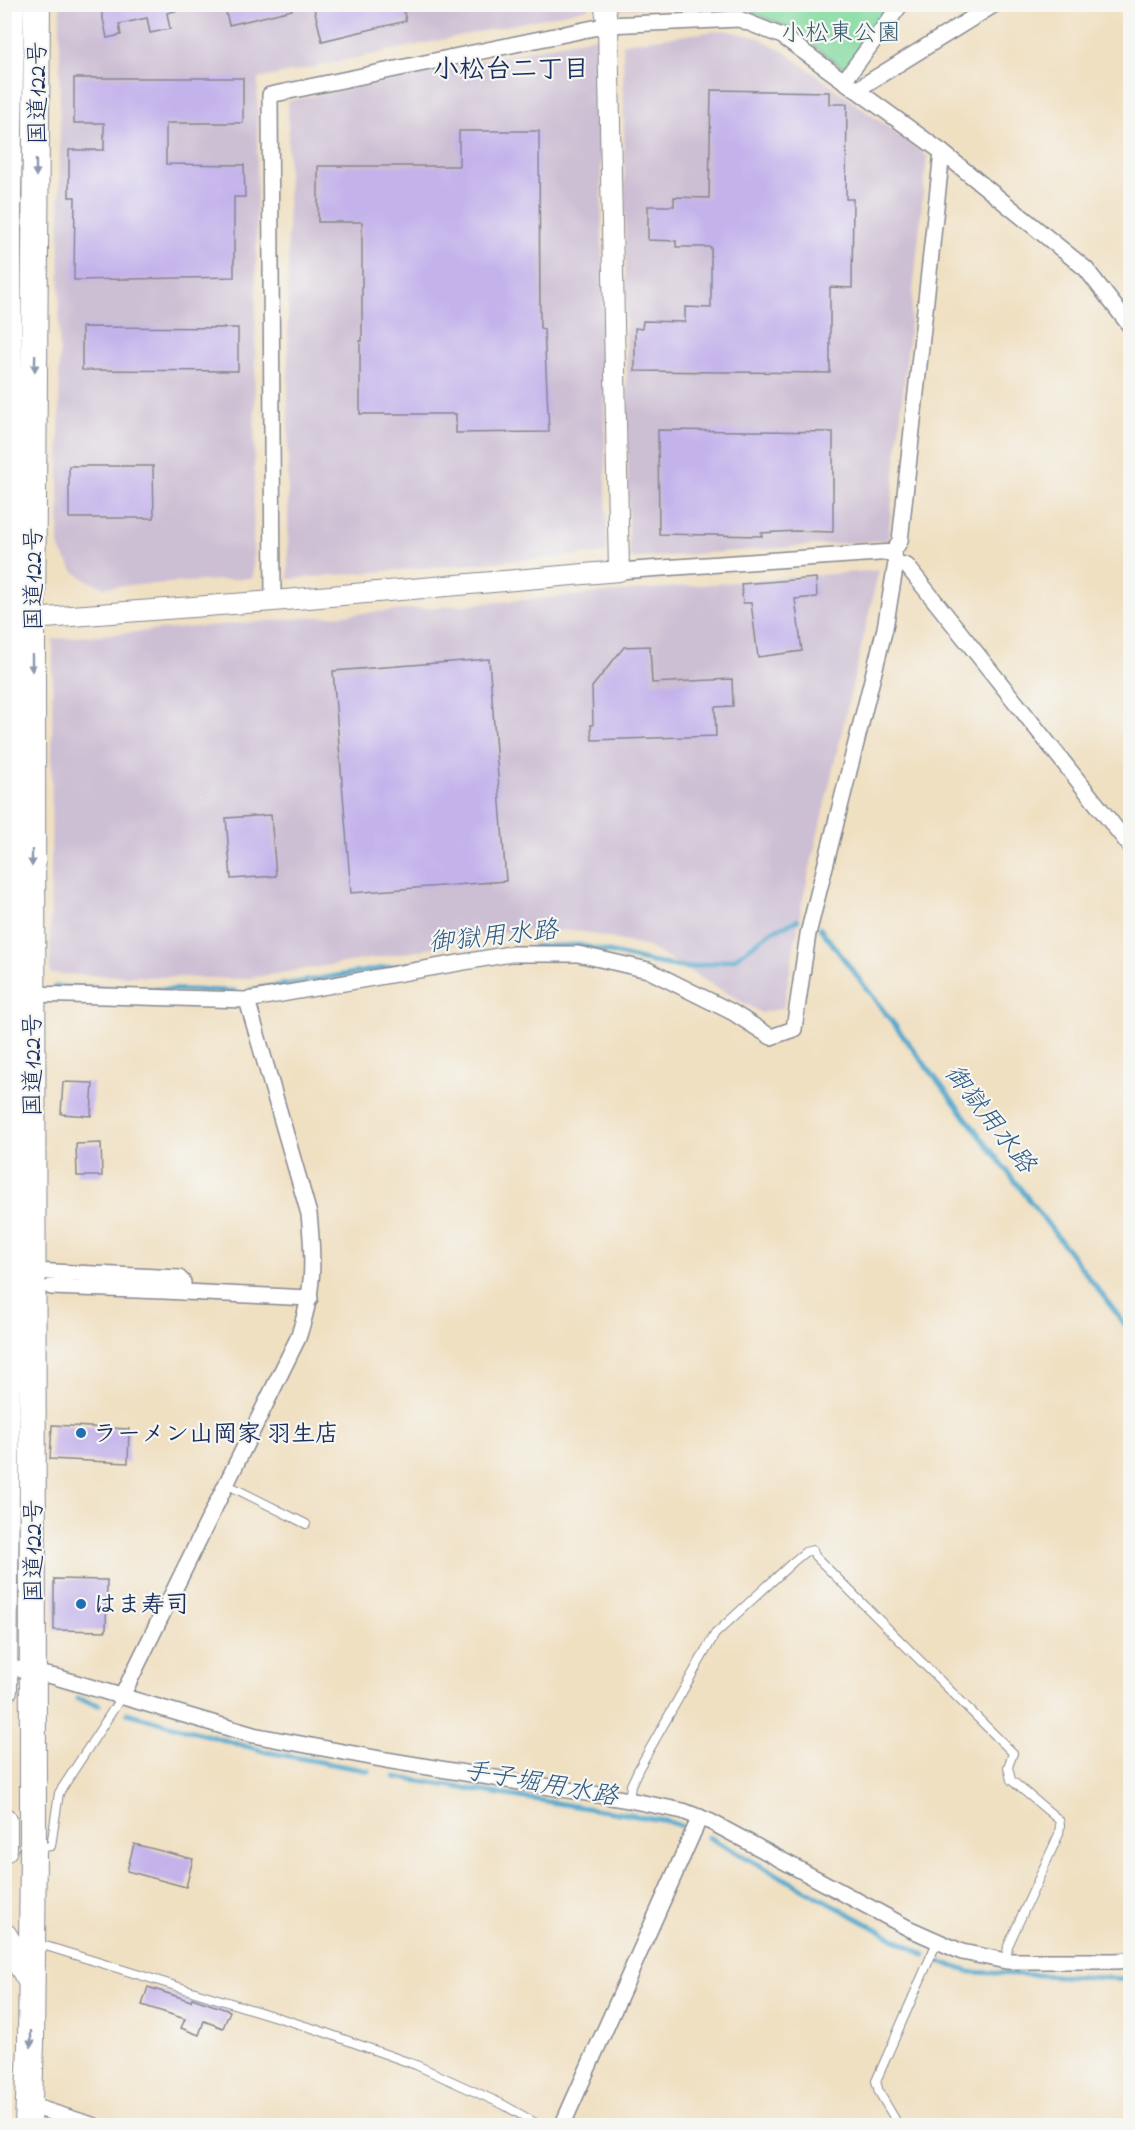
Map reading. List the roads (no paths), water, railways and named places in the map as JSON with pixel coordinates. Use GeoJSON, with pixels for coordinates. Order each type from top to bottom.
{"type":"FeatureCollection","features":[{"type":"Feature","properties":{"kind":"highway","name":"国道122号"},"geometry":{"type":"LineString","coordinates":[[4,1690],[15,1270],[33,994],[15,620],[8,195],[11,4]]}},
{"type":"Feature","properties":{"kind":"highway","name":"国道122号"},"geometry":{"type":"LineString","coordinates":[[29,2115],[32,2044],[34,1672],[15,1270],[6,996],[15,620],[37,4]]}},
{"type":"Feature","properties":{"kind":"highway"},"geometry":{"type":"LineString","coordinates":[[4,1821],[4,1849]]}},
{"type":"Feature","properties":{"kind":"highway"},"geometry":{"type":"LineString","coordinates":[[4,1936],[31,1980]]}},
{"type":"Feature","properties":{"kind":"street"},"geometry":{"type":"LineString","coordinates":[[604,4],[608,25],[619,571]]}},
{"type":"Feature","properties":{"kind":"street"},"geometry":{"type":"LineString","coordinates":[[850,85],[900,4]]}},
{"type":"Feature","properties":{"kind":"street"},"geometry":{"type":"LineString","coordinates":[[850,85],[994,4]]}},
{"type":"Feature","properties":{"kind":"street"},"geometry":{"type":"LineString","coordinates":[[273,601],[270,95],[608,25],[739,19],[782,36],[942,152],[1086,269],[1131,326]]}},
{"type":"Feature","properties":{"kind":"street"},"geometry":{"type":"LineString","coordinates":[[33,994],[248,1000],[510,954],[578,954],[648,970],[732,1012],[771,1037],[794,1029],[808,934],[885,628],[894,558],[900,540],[942,152]]}},
{"type":"Feature","properties":{"kind":"street"},"geometry":{"type":"LineString","coordinates":[[15,620],[273,601],[619,571],[894,558],[907,566],[1131,846]]}},
{"type":"Feature","properties":{"kind":"street"},"geometry":{"type":"LineString","coordinates":[[122,1696],[298,1338],[310,1298],[312,1248],[309,1214],[248,1000]]}},
{"type":"Feature","properties":{"kind":"street"},"geometry":{"type":"LineString","coordinates":[[15,1270],[179,1278],[183,1282],[183,1292]]}},
{"type":"Feature","properties":{"kind":"street"},"geometry":{"type":"LineString","coordinates":[[51,1287],[310,1298]]}},
{"type":"Feature","properties":{"kind":"street"},"geometry":{"type":"LineString","coordinates":[[5,1666],[122,1696],[275,1740],[683,1811],[700,1817],[898,1923],[962,1952],[1006,1960],[1116,1962],[1131,1960]]}},
{"type":"Feature","properties":{"kind":"street"},"geometry":{"type":"LineString","coordinates":[[562,2126],[700,1817]]}},
{"type":"Feature","properties":{"kind":"street"},"geometry":{"type":"LineString","coordinates":[[29,2115],[95,2126]]}},
{"type":"Feature","properties":{"kind":"lane"},"geometry":{"type":"LineString","coordinates":[[226,1484],[306,1524]]}},
{"type":"Feature","properties":{"kind":"lane"},"geometry":{"type":"LineString","coordinates":[[629,1800],[631,1785],[639,1768],[715,1634],[793,1562],[805,1552],[813,1550],[815,1556],[1006,1746],[1013,1754],[1008,1767],[1011,1780],[1059,1820],[1059,1834],[1008,1946],[1006,1960]]}},
{"type":"Feature","properties":{"kind":"lane"},"geometry":{"type":"LineString","coordinates":[[33,1849],[51,1846],[59,1793],[122,1696]]}},
{"type":"Feature","properties":{"kind":"lane"},"geometry":{"type":"LineString","coordinates":[[32,1942],[303,2026],[416,2065],[502,2104],[542,2126]]}},
{"type":"Feature","properties":{"kind":"lane"},"geometry":{"type":"LineString","coordinates":[[899,2126],[879,2092],[876,2081],[937,1942]]}},
{"type":"Feature","properties":{"kind":"waterway","name":"御獄用水路"},"geometry":{"type":"LineString","coordinates":[[534,947],[579,945],[687,968],[734,959],[772,931],[798,920]]}},
{"type":"Feature","properties":{"kind":"waterway","name":"御獄用水路"},"geometry":{"type":"LineString","coordinates":[[820,928],[1130,1331]]}},
{"type":"Feature","properties":{"kind":"waterway","name":"御獄用水路"},"geometry":{"type":"LineString","coordinates":[[251,990],[421,962]]}},
{"type":"Feature","properties":{"kind":"waterway","name":"御獄用水路"},"geometry":{"type":"LineString","coordinates":[[55,987],[235,991]]}},
{"type":"Feature","properties":{"kind":"waterway","name":"手子堀用水路"},"geometry":{"type":"LineString","coordinates":[[78,1699],[99,1705]]}},
{"type":"Feature","properties":{"kind":"waterway","name":"手子堀用水路"},"geometry":{"type":"LineString","coordinates":[[127,1713],[267,1752],[369,1771]]}},
{"type":"Feature","properties":{"kind":"waterway","name":"手子堀用水路"},"geometry":{"type":"LineString","coordinates":[[395,1777],[667,1821],[681,1826]]}},
{"type":"Feature","properties":{"kind":"waterway","name":"手子堀用水路"},"geometry":{"type":"LineString","coordinates":[[708,1837],[925,1955]]}},
{"type":"Feature","properties":{"kind":"waterway","name":"手子堀用水路"},"geometry":{"type":"LineString","coordinates":[[936,1960],[970,1972],[1130,1979]]}},
{"type":"Feature","properties":{"kind":"place","name":"ラーメン山岡家 羽生店"},"geometry":{"type":"Point","coordinates":[81,1433]}},
{"type":"Feature","properties":{"kind":"place","name":"はま寿司"},"geometry":{"type":"Point","coordinates":[81,1604]}},
{"type":"Feature","properties":{"kind":"district","name":"小松台二丁目"},"geometry":{"type":"Point","coordinates":[511,68]}},
{"type":"Feature","properties":{"kind":"park label","name":"小松東公園"},"geometry":{"type":"Point","coordinates":[841,32]}}]}
